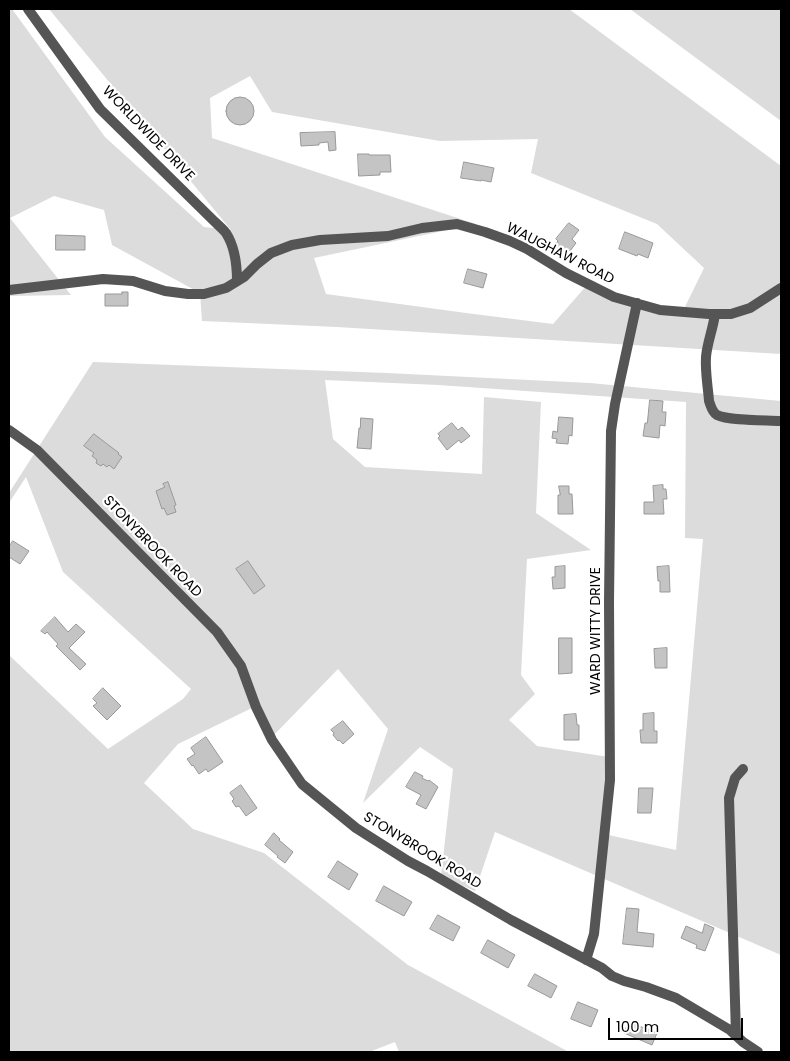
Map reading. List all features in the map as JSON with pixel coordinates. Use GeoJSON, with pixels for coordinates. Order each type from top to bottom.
{"type":"FeatureCollection","features":[{"type":"Feature","properties":{"kind":"street","name":"WORLDWIDE DRIVE"},"geometry":{"type":"LineString","coordinates":[[28,9],[100,109],[225,233],[231,243],[236,260],[237,281]]}},
{"type":"Feature","properties":{"kind":"street","name":"WAUGHAW ROAD"},"geometry":{"type":"LineString","coordinates":[[9,290],[103,279],[133,281],[166,291],[204,294],[226,288],[244,277],[271,253],[292,245],[320,240],[388,236],[422,228],[457,224],[510,241],[566,273],[614,297],[660,310],[731,314],[750,308],[781,288]]}},
{"type":"Feature","properties":{"kind":"street","name":"WARD WITTY DRIVE"},"geometry":{"type":"LineString","coordinates":[[586,960],[594,934],[610,777],[609,602],[611,432],[637,303]]}},
{"type":"Feature","properties":{"kind":"street"},"geometry":{"type":"LineString","coordinates":[[715,314],[706,358],[709,401],[714,413],[727,418],[781,421]]}},
{"type":"Feature","properties":{"kind":"street","name":"STONYBROOK ROAD"},"geometry":{"type":"LineString","coordinates":[[9,430],[37,450],[217,632],[241,666],[256,707],[272,740],[302,784],[356,828],[408,861],[602,968],[612,976],[676,998],[730,1030],[758,1052]]}},
{"type":"Feature","properties":{"kind":"street"},"geometry":{"type":"LineString","coordinates":[[736,1035],[729,798],[735,778],[742,769]]}},
{"type":"Feature","properties":{"kind":"shaded area"},"geometry":{"type":"Polygon","coordinates":[[[9,9],[12,9],[105,137],[204,227],[231,230],[49,9],[569,9],[781,166],[781,354],[337,327],[202,321],[200,293],[112,245],[104,210],[54,196],[10,218],[71,295],[9,296],[9,9]],[[250,76],[210,98],[212,138],[476,224],[314,258],[326,294],[553,324],[587,285],[683,311],[704,268],[657,224],[531,173],[538,139],[440,141],[272,112],[250,76]]]}},
{"type":"Feature","properties":{"kind":"shaded area"},"geometry":{"type":"Polygon","coordinates":[[[630,9],[781,9],[781,121],[630,9]]]}},
{"type":"Feature","properties":{"kind":"shaded area"},"geometry":{"type":"Polygon","coordinates":[[[93,362],[590,383],[781,401],[781,955],[495,832],[475,891],[441,876],[453,769],[420,747],[363,803],[388,729],[338,669],[272,737],[256,706],[178,744],[144,783],[193,829],[264,853],[408,965],[569,1052],[399,1052],[395,1042],[369,1052],[9,1052],[9,655],[108,749],[183,699],[191,689],[63,572],[26,477],[9,503],[9,493],[93,362]],[[325,380],[333,439],[365,467],[482,474],[484,397],[541,402],[536,513],[591,550],[527,559],[521,675],[535,694],[509,720],[537,746],[609,757],[604,834],[676,850],[703,539],[685,538],[686,402],[438,385],[325,380]]]}},
{"type":"Feature","properties":{"kind":"building"},"geometry":{"type":"Polygon","coordinates":[[[240,97],[250,101],[254,111],[250,121],[240,125],[230,121],[226,111],[230,101],[240,97]]]}},
{"type":"Feature","properties":{"kind":"building"},"geometry":{"type":"Polygon","coordinates":[[[335,132],[336,150],[329,151],[328,142],[319,143],[319,145],[301,146],[300,133],[335,132]]]}},
{"type":"Feature","properties":{"kind":"building"},"geometry":{"type":"Polygon","coordinates":[[[358,154],[390,155],[391,172],[380,172],[380,175],[359,176],[358,154]]]}},
{"type":"Feature","properties":{"kind":"building"},"geometry":{"type":"Polygon","coordinates":[[[464,162],[494,168],[491,182],[461,178],[464,162]]]}},
{"type":"Feature","properties":{"kind":"building"},"geometry":{"type":"Polygon","coordinates":[[[569,223],[579,230],[572,239],[576,243],[570,251],[566,248],[563,252],[555,245],[558,241],[556,239],[569,223]]]}},
{"type":"Feature","properties":{"kind":"building"},"geometry":{"type":"Polygon","coordinates":[[[625,232],[653,243],[648,258],[619,249],[625,232]]]}},
{"type":"Feature","properties":{"kind":"building"},"geometry":{"type":"Polygon","coordinates":[[[56,235],[85,236],[85,250],[56,250],[56,235]]]}},
{"type":"Feature","properties":{"kind":"building"},"geometry":{"type":"Polygon","coordinates":[[[468,269],[487,274],[483,288],[464,283],[468,269]]]}},
{"type":"Feature","properties":{"kind":"building"},"geometry":{"type":"Polygon","coordinates":[[[122,292],[128,292],[128,306],[105,306],[105,294],[122,294],[122,292]]]}},
{"type":"Feature","properties":{"kind":"building"},"geometry":{"type":"Polygon","coordinates":[[[650,400],[663,401],[662,412],[666,412],[665,426],[660,425],[659,438],[643,436],[650,400]]]}},
{"type":"Feature","properties":{"kind":"building"},"geometry":{"type":"Polygon","coordinates":[[[559,417],[573,418],[572,436],[569,435],[568,444],[556,443],[557,439],[552,438],[553,431],[557,432],[559,417]]]}},
{"type":"Feature","properties":{"kind":"building"},"geometry":{"type":"Polygon","coordinates":[[[361,418],[373,419],[371,449],[357,448],[361,418]]]}},
{"type":"Feature","properties":{"kind":"building"},"geometry":{"type":"Polygon","coordinates":[[[452,423],[458,430],[462,427],[470,436],[461,443],[459,440],[447,450],[438,438],[440,436],[438,434],[452,423]]]}},
{"type":"Feature","properties":{"kind":"building"},"geometry":{"type":"Polygon","coordinates":[[[94,434],[122,457],[114,469],[109,465],[107,467],[96,463],[97,460],[92,456],[94,453],[84,446],[94,434]]]}},
{"type":"Feature","properties":{"kind":"building"},"geometry":{"type":"Polygon","coordinates":[[[168,482],[176,505],[174,506],[176,512],[167,515],[164,508],[162,509],[156,491],[165,487],[163,484],[168,482]]]}},
{"type":"Feature","properties":{"kind":"building"},"geometry":{"type":"Polygon","coordinates":[[[663,485],[663,489],[666,489],[667,499],[663,499],[664,514],[644,514],[644,502],[654,502],[653,486],[663,485]]]}},
{"type":"Feature","properties":{"kind":"building"},"geometry":{"type":"Polygon","coordinates":[[[559,486],[569,486],[569,494],[572,494],[573,514],[558,514],[559,486]]]}},
{"type":"Feature","properties":{"kind":"building"},"geometry":{"type":"Polygon","coordinates":[[[13,541],[29,551],[20,564],[9,557],[9,547],[13,541]]]}},
{"type":"Feature","properties":{"kind":"building"},"geometry":{"type":"Polygon","coordinates":[[[248,561],[265,586],[254,594],[236,569],[248,561]]]}},
{"type":"Feature","properties":{"kind":"building"},"geometry":{"type":"Polygon","coordinates":[[[565,566],[565,588],[553,589],[552,577],[555,577],[555,567],[565,566]]]}},
{"type":"Feature","properties":{"kind":"building"},"geometry":{"type":"Polygon","coordinates":[[[669,566],[670,592],[660,592],[657,567],[669,566]]]}},
{"type":"Feature","properties":{"kind":"building"},"geometry":{"type":"Polygon","coordinates":[[[55,617],[68,632],[76,624],[85,632],[69,648],[86,664],[80,670],[56,646],[58,644],[47,632],[45,634],[41,631],[55,617]]]}},
{"type":"Feature","properties":{"kind":"building"},"geometry":{"type":"Polygon","coordinates":[[[559,638],[572,638],[572,673],[559,674],[559,638]]]}},
{"type":"Feature","properties":{"kind":"building"},"geometry":{"type":"Polygon","coordinates":[[[667,648],[667,668],[655,668],[654,649],[667,648]]]}},
{"type":"Feature","properties":{"kind":"building"},"geometry":{"type":"Polygon","coordinates":[[[103,688],[121,706],[107,720],[93,706],[97,703],[93,699],[103,688]]]}},
{"type":"Feature","properties":{"kind":"building"},"geometry":{"type":"Polygon","coordinates":[[[654,713],[654,731],[657,731],[657,743],[641,743],[640,730],[643,730],[643,714],[654,713]]]}},
{"type":"Feature","properties":{"kind":"building"},"geometry":{"type":"Polygon","coordinates":[[[576,714],[577,725],[579,725],[579,740],[564,740],[564,715],[576,714]]]}},
{"type":"Feature","properties":{"kind":"building"},"geometry":{"type":"Polygon","coordinates":[[[343,721],[354,734],[343,744],[338,741],[331,730],[343,721]]]}},
{"type":"Feature","properties":{"kind":"building"},"geometry":{"type":"Polygon","coordinates":[[[206,737],[223,762],[208,772],[206,769],[199,774],[187,759],[195,754],[191,748],[206,737]]]}},
{"type":"Feature","properties":{"kind":"building"},"geometry":{"type":"Polygon","coordinates":[[[415,772],[438,787],[426,809],[416,804],[421,795],[406,787],[415,772]]]}},
{"type":"Feature","properties":{"kind":"building"},"geometry":{"type":"Polygon","coordinates":[[[241,785],[257,808],[246,816],[239,806],[236,807],[230,793],[241,785]]]}},
{"type":"Feature","properties":{"kind":"building"},"geometry":{"type":"Polygon","coordinates":[[[639,788],[653,788],[651,813],[638,813],[639,788]]]}},
{"type":"Feature","properties":{"kind":"building"},"geometry":{"type":"Polygon","coordinates":[[[274,833],[293,852],[285,863],[265,845],[274,833]]]}},
{"type":"Feature","properties":{"kind":"building"},"geometry":{"type":"Polygon","coordinates":[[[338,861],[358,874],[349,890],[328,877],[338,861]]]}},
{"type":"Feature","properties":{"kind":"building"},"geometry":{"type":"Polygon","coordinates":[[[384,886],[412,902],[404,916],[376,901],[384,886]]]}},
{"type":"Feature","properties":{"kind":"building"},"geometry":{"type":"Polygon","coordinates":[[[627,908],[639,909],[637,932],[654,934],[653,947],[623,944],[627,908]]]}},
{"type":"Feature","properties":{"kind":"building"},"geometry":{"type":"Polygon","coordinates":[[[438,915],[460,927],[453,941],[430,929],[438,915]]]}},
{"type":"Feature","properties":{"kind":"building"},"geometry":{"type":"Polygon","coordinates":[[[705,924],[714,928],[705,951],[696,948],[697,945],[681,938],[686,926],[702,933],[705,924]]]}},
{"type":"Feature","properties":{"kind":"building"},"geometry":{"type":"Polygon","coordinates":[[[488,940],[515,955],[508,968],[481,953],[488,940]]]}},
{"type":"Feature","properties":{"kind":"building"},"geometry":{"type":"Polygon","coordinates":[[[535,974],[557,986],[551,998],[528,986],[535,974]]]}},
{"type":"Feature","properties":{"kind":"building"},"geometry":{"type":"Polygon","coordinates":[[[578,1002],[598,1010],[591,1027],[571,1019],[578,1002]]]}},
{"type":"Feature","properties":{"kind":"building"},"geometry":{"type":"Polygon","coordinates":[[[629,1022],[657,1033],[652,1045],[624,1033],[629,1022]]]}}]}
